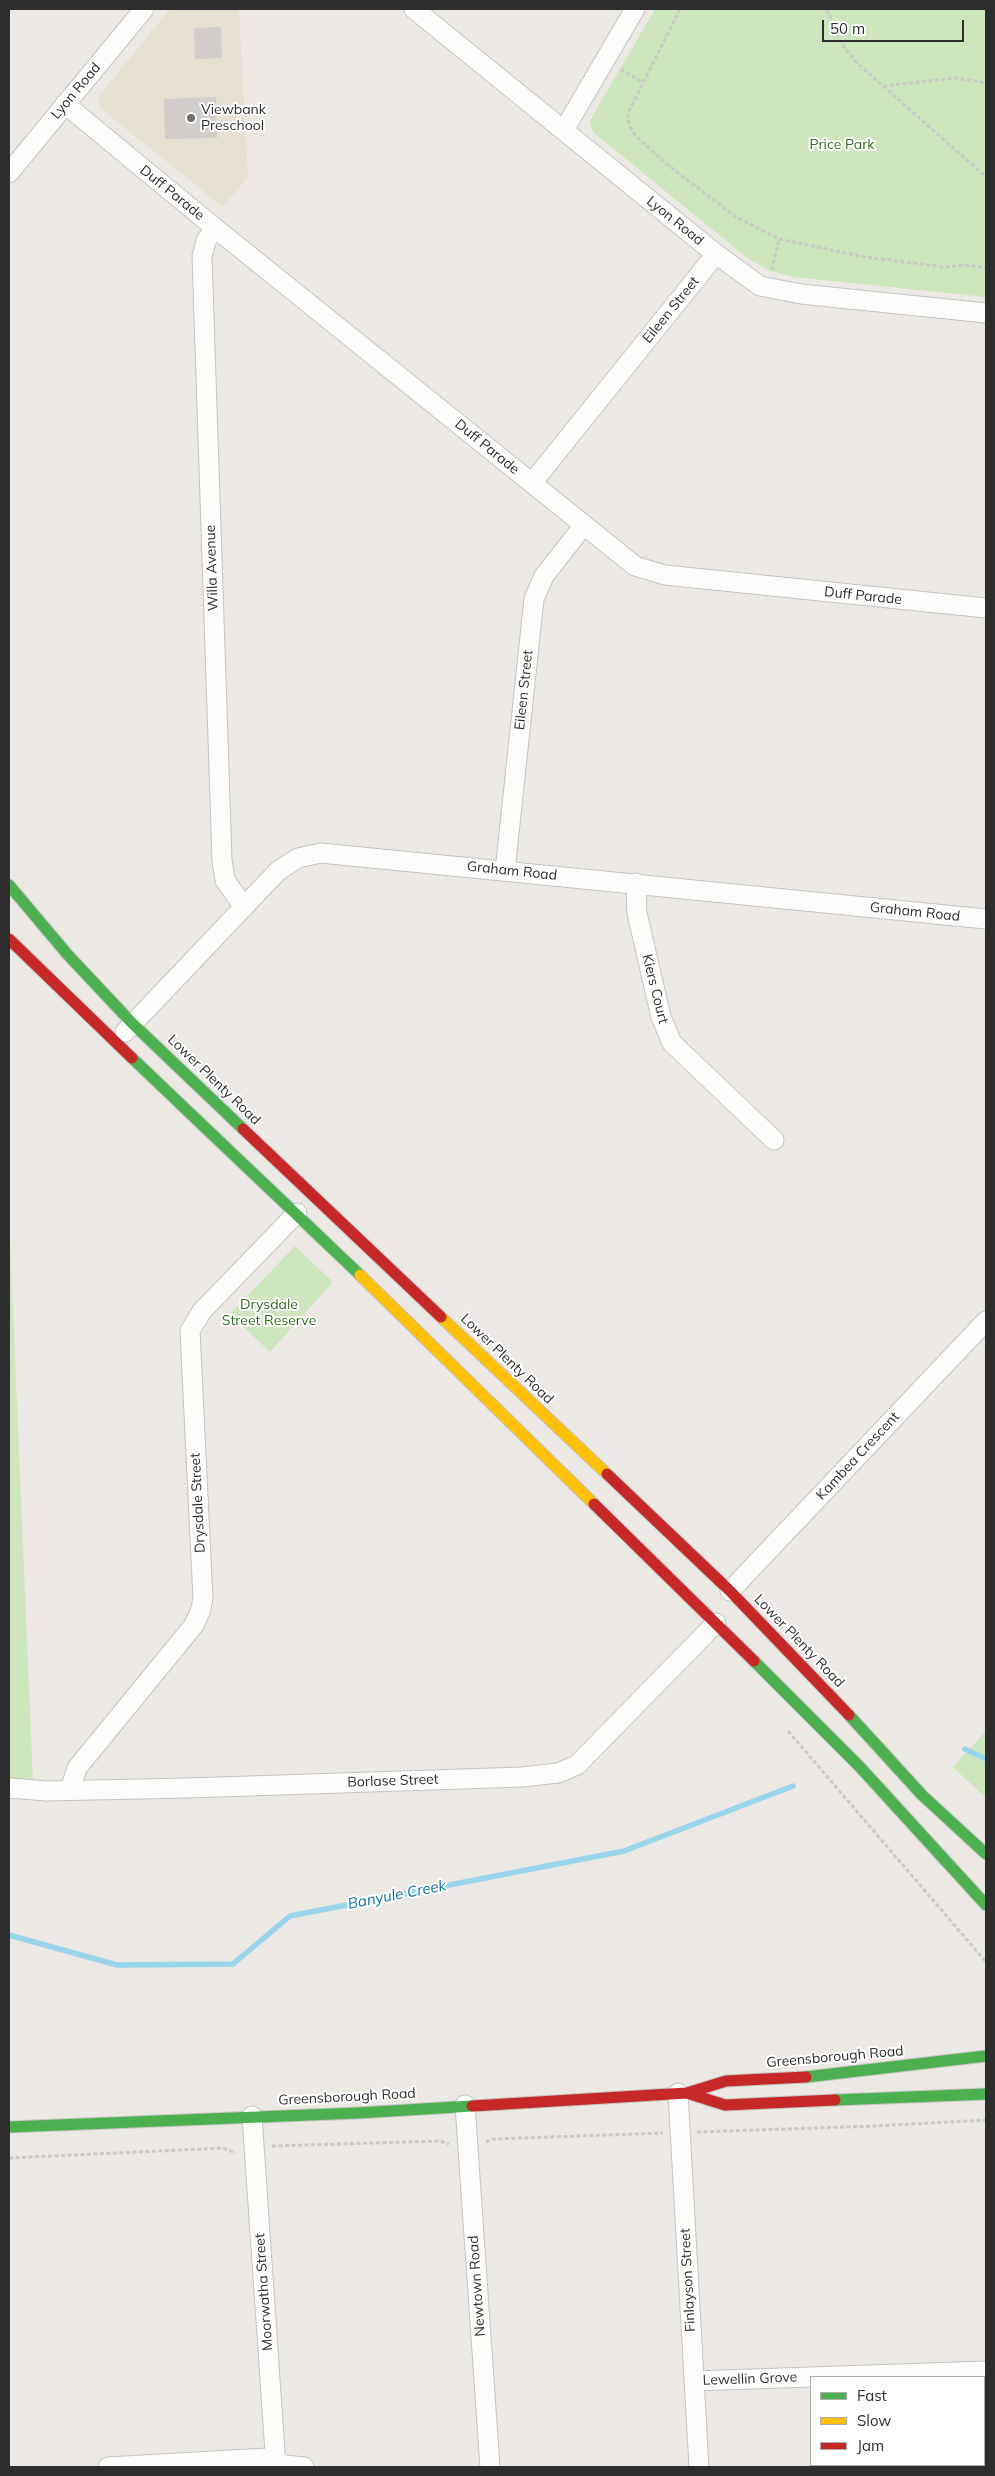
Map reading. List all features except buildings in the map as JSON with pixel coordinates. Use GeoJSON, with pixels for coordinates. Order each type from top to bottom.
{"type":"FeatureCollection","features":[{"type":"Feature","properties":{"kind":"main road","name":"Lower Plenty Road"},"geometry":{"type":"LineString","coordinates":[[9,885],[68,955],[132,1023],[730,1591],[807,1669],[922,1795],[986,1854]]}},
{"type":"Feature","properties":{"kind":"main road"},"geometry":{"type":"LineString","coordinates":[[9,939],[116,1043],[297,1213],[716,1623],[859,1766],[986,1905]]}},
{"type":"Feature","properties":{"kind":"main road","name":"Greensborough Road"},"geometry":{"type":"LineString","coordinates":[[9,2127],[358,2113],[683,2093],[726,2081],[834,2075],[986,2056]]}},
{"type":"Feature","properties":{"kind":"main road","name":"Greensborough Road"},"geometry":{"type":"LineString","coordinates":[[683,2093],[725,2105],[986,2094]]}},
{"type":"Feature","properties":{"kind":"street","name":"Lyon Road"},"geometry":{"type":"LineString","coordinates":[[9,173],[144,9]]}},
{"type":"Feature","properties":{"kind":"street","name":"Lyon Road"},"geometry":{"type":"LineString","coordinates":[[414,9],[752,282],[768,289],[986,313]]}},
{"type":"Feature","properties":{"kind":"street"},"geometry":{"type":"LineString","coordinates":[[564,130],[635,9]]}},
{"type":"Feature","properties":{"kind":"street","name":"Duff Parade"},"geometry":{"type":"LineString","coordinates":[[65,104],[215,228],[635,566],[654,574],[986,608]]}},
{"type":"Feature","properties":{"kind":"street","name":"Willa Avenue"},"geometry":{"type":"LineString","coordinates":[[215,228],[206,241],[202,256],[222,860],[225,880],[243,906]]}},
{"type":"Feature","properties":{"kind":"street","name":"Eileen Street"},"geometry":{"type":"LineString","coordinates":[[532,483],[716,254]]}},
{"type":"Feature","properties":{"kind":"street","name":"Eileen Street"},"geometry":{"type":"LineString","coordinates":[[505,871],[534,599],[544,576],[584,525]]}},
{"type":"Feature","properties":{"kind":"street","name":"Graham Road"},"geometry":{"type":"LineString","coordinates":[[116,1043],[132,1023],[243,906],[287,864],[298,858],[321,853],[986,919]]}},
{"type":"Feature","properties":{"kind":"street","name":"Kiers Court"},"geometry":{"type":"LineString","coordinates":[[636,883],[637,913],[658,1008],[672,1043],[774,1140]]}},
{"type":"Feature","properties":{"kind":"street","name":"Drysdale Street"},"geometry":{"type":"LineString","coordinates":[[70,1790],[77,1768],[194,1625],[200,1612],[203,1599],[190,1330],[202,1311],[297,1213]]}},
{"type":"Feature","properties":{"kind":"street","name":"Kambea Crescent"},"geometry":{"type":"LineString","coordinates":[[730,1591],[986,1321]]}},
{"type":"Feature","properties":{"kind":"street","name":"Borlase Street"},"geometry":{"type":"LineString","coordinates":[[9,1788],[47,1791],[522,1778],[558,1773],[577,1765],[716,1623]]}},
{"type":"Feature","properties":{"kind":"street","name":"Finlayson Street"},"geometry":{"type":"LineString","coordinates":[[683,2093],[680,2132],[699,2467]]}},
{"type":"Feature","properties":{"kind":"street","name":"Newtown Road"},"geometry":{"type":"LineString","coordinates":[[465,2105],[490,2467]]}},
{"type":"Feature","properties":{"kind":"street","name":"Moorwatha Street"},"geometry":{"type":"LineString","coordinates":[[252,2116],[276,2464]]}},
{"type":"Feature","properties":{"kind":"street","name":"Lewellin Grove"},"geometry":{"type":"LineString","coordinates":[[840,2376],[986,2371]]}},
{"type":"Feature","properties":{"kind":"street","name":"Lewellin Grove"},"geometry":{"type":"LineString","coordinates":[[694,2381],[810,2377]]}},
{"type":"Feature","properties":{"kind":"street"},"geometry":{"type":"LineString","coordinates":[[108,2467],[266,2458],[276,2464],[304,2467]]}},
{"type":"Feature","properties":{"kind":"path"},"geometry":{"type":"LineString","coordinates":[[680,9],[628,113],[629,125],[635,135],[664,162],[736,217],[779,239],[865,257],[944,267],[970,264],[986,268]]}},
{"type":"Feature","properties":{"kind":"path"},"geometry":{"type":"LineString","coordinates":[[827,9],[839,40],[855,61],[986,177]]}},
{"type":"Feature","properties":{"kind":"path"},"geometry":{"type":"LineString","coordinates":[[619,67],[642,82]]}},
{"type":"Feature","properties":{"kind":"path"},"geometry":{"type":"LineString","coordinates":[[882,86],[955,78],[986,83]]}},
{"type":"Feature","properties":{"kind":"path"},"geometry":{"type":"LineString","coordinates":[[772,274],[779,239]]}},
{"type":"Feature","properties":{"kind":"path"},"geometry":{"type":"LineString","coordinates":[[784,1725],[986,1962]]}},
{"type":"Feature","properties":{"kind":"path"},"geometry":{"type":"LineString","coordinates":[[9,2158],[224,2148],[236,2153],[254,2148],[440,2141],[449,2144],[467,2144],[486,2142],[493,2139],[874,2126],[986,2120]]}},
{"type":"Feature","properties":{"kind":"shaded area"},"geometry":{"type":"Polygon","coordinates":[[[170,9],[239,9],[248,177],[223,207],[100,108],[98,97],[170,9]]]}},
{"type":"Feature","properties":{"kind":"green space","name":"Price Park"},"geometry":{"type":"Polygon","coordinates":[[[655,9],[986,9],[986,297],[794,277],[770,271],[746,257],[593,132],[590,122],[592,117],[655,9]]]}},
{"type":"Feature","properties":{"kind":"green space"},"geometry":{"type":"Polygon","coordinates":[[[9,1219],[11,1264],[33,1781],[9,1778],[9,1219]]]}},
{"type":"Feature","properties":{"kind":"green space","name":"Drysdale Street Reserve"},"geometry":{"type":"Polygon","coordinates":[[[295,1246],[333,1282],[270,1352],[230,1314],[295,1246]]]}},
{"type":"Feature","properties":{"kind":"green space"},"geometry":{"type":"Polygon","coordinates":[[[986,1731],[986,1798],[953,1767],[986,1731]]]}},
{"type":"Feature","properties":{"kind":"waterway","name":"Banyule Creek"},"geometry":{"type":"LineString","coordinates":[[965,1749],[986,1759]]}},
{"type":"Feature","properties":{"kind":"waterway","name":"Banyule Creek"},"geometry":{"type":"LineString","coordinates":[[9,1935],[117,1965],[233,1964],[290,1916],[624,1851],[793,1786]]}},
{"type":"Feature","properties":{"kind":"traffic: fast"},"geometry":{"type":"LineString","coordinates":[[9,885],[68,955],[132,1023],[243,1129]]}},
{"type":"Feature","properties":{"kind":"traffic: fast"},"geometry":{"type":"LineString","coordinates":[[132,1058],[360,1275]]}},
{"type":"Feature","properties":{"kind":"traffic: fast"},"geometry":{"type":"LineString","coordinates":[[754,1661],[859,1766],[986,1905]]}},
{"type":"Feature","properties":{"kind":"traffic: fast"},"geometry":{"type":"LineString","coordinates":[[849,1715],[922,1795],[986,1854]]}},
{"type":"Feature","properties":{"kind":"traffic: fast"},"geometry":{"type":"LineString","coordinates":[[806,2077],[986,2056]]}},
{"type":"Feature","properties":{"kind":"traffic: fast"},"geometry":{"type":"LineString","coordinates":[[835,2100],[986,2094]]}},
{"type":"Feature","properties":{"kind":"traffic: fast"},"geometry":{"type":"LineString","coordinates":[[9,2127],[358,2113],[472,2106]]}},
{"type":"Feature","properties":{"kind":"traffic: slow"},"geometry":{"type":"LineString","coordinates":[[360,1275],[594,1504]]}},
{"type":"Feature","properties":{"kind":"traffic: slow"},"geometry":{"type":"LineString","coordinates":[[441,1317],[607,1474]]}},
{"type":"Feature","properties":{"kind":"traffic: jam"},"geometry":{"type":"LineString","coordinates":[[9,939],[132,1058]]}},
{"type":"Feature","properties":{"kind":"traffic: jam"},"geometry":{"type":"LineString","coordinates":[[243,1129],[441,1317]]}},
{"type":"Feature","properties":{"kind":"traffic: jam"},"geometry":{"type":"LineString","coordinates":[[607,1474],[730,1591],[849,1715]]}},
{"type":"Feature","properties":{"kind":"traffic: jam"},"geometry":{"type":"LineString","coordinates":[[594,1504],[754,1661]]}},
{"type":"Feature","properties":{"kind":"traffic: jam"},"geometry":{"type":"LineString","coordinates":[[472,2106],[687,2093],[726,2081],[806,2077]]}},
{"type":"Feature","properties":{"kind":"traffic: jam"},"geometry":{"type":"LineString","coordinates":[[687,2093],[725,2105],[835,2100]]}},
{"type":"Feature","properties":{"kind":"place","name":"Viewbank Preschool"},"geometry":{"type":"Point","coordinates":[191,118]}}]}
